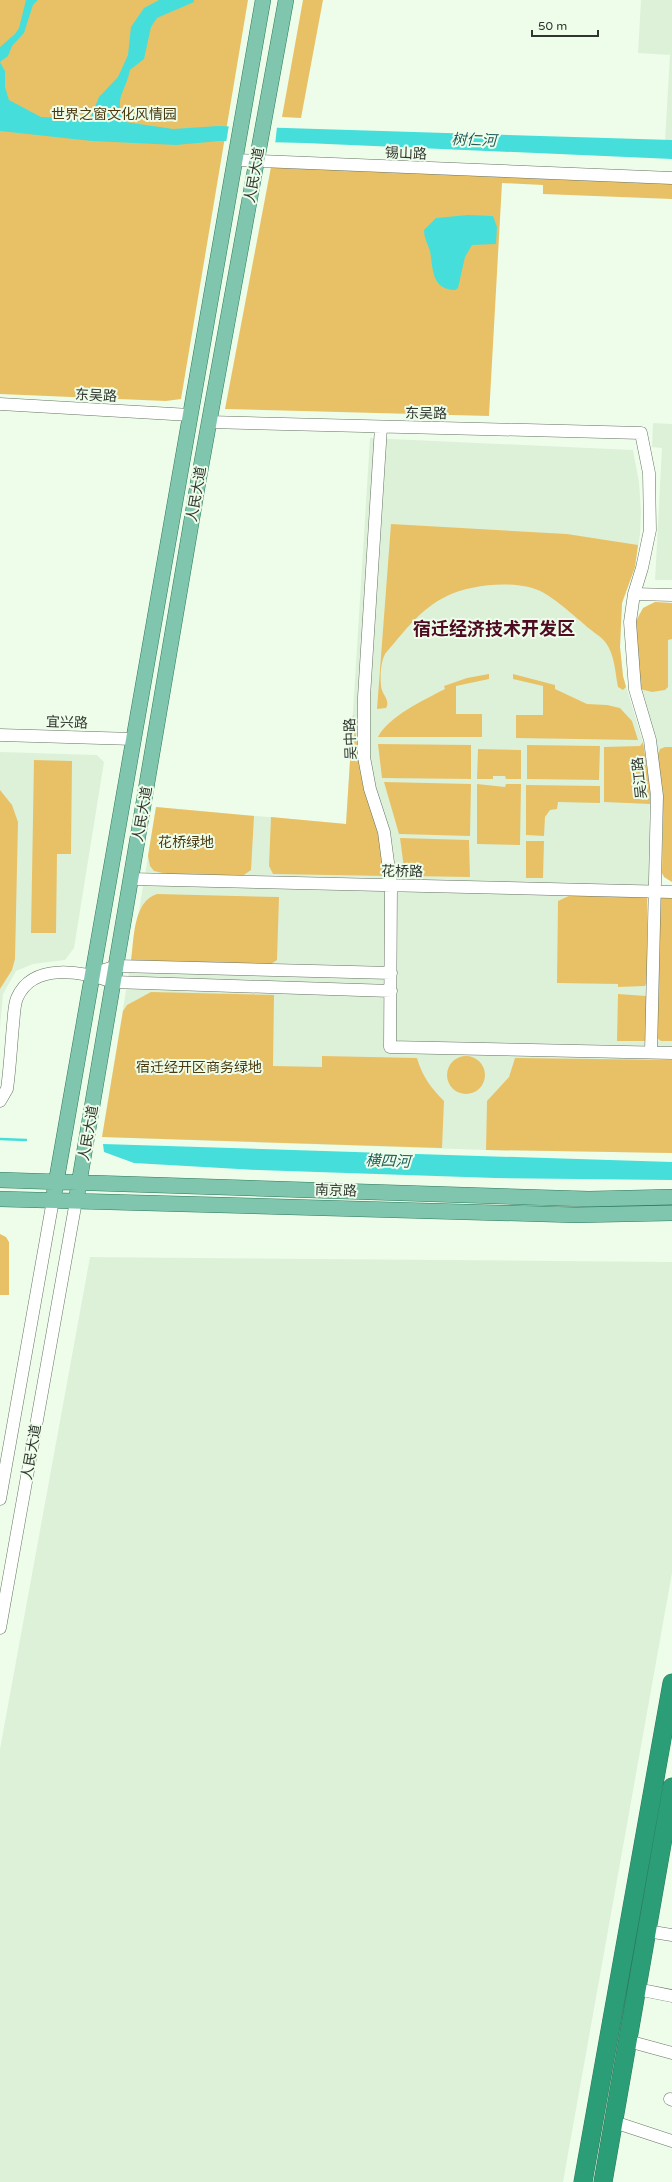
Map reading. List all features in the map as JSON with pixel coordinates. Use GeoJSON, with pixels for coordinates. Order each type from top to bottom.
{"type":"FeatureCollection","features":[{"type":"Feature","properties":{"kind":"highway"},"geometry":{"type":"LineString","coordinates":[[583,2182],[672,1683]]}},
{"type":"Feature","properties":{"kind":"highway"},"geometry":{"type":"LineString","coordinates":[[603,2182],[670,1809],[672,1788]]}},
{"type":"Feature","properties":{"kind":"main road","name":"人民大道"},"geometry":{"type":"LineString","coordinates":[[53,1200],[263,0]]}},
{"type":"Feature","properties":{"kind":"main road","name":"人民大道"},"geometry":{"type":"LineString","coordinates":[[76,1201],[209,422],[286,0]]}},
{"type":"Feature","properties":{"kind":"main road"},"geometry":{"type":"LineString","coordinates":[[253,60],[274,63]]}},
{"type":"Feature","properties":{"kind":"main road","name":"南京路"},"geometry":{"type":"LineString","coordinates":[[0,1180],[589,1199],[672,1197]]}},
{"type":"Feature","properties":{"kind":"main road","name":"南京路"},"geometry":{"type":"LineString","coordinates":[[0,1199],[576,1215],[672,1213]]}},
{"type":"Feature","properties":{"kind":"street","name":"锡山路"},"geometry":{"type":"LineString","coordinates":[[235,160],[257,159],[672,173]]}},
{"type":"Feature","properties":{"kind":"street","name":"锡山路"},"geometry":{"type":"LineString","coordinates":[[257,159],[672,178]]}},
{"type":"Feature","properties":{"kind":"street","name":"东吴路"},"geometry":{"type":"LineString","coordinates":[[0,404],[190,418]]}},
{"type":"Feature","properties":{"kind":"street","name":"东吴路"},"geometry":{"type":"LineString","coordinates":[[0,412],[190,418]]}},
{"type":"Feature","properties":{"kind":"street","name":"东吴路"},"geometry":{"type":"LineString","coordinates":[[209,422],[641,433]]}},
{"type":"Feature","properties":{"kind":"street","name":"吴中路"},"geometry":{"type":"LineString","coordinates":[[381,427],[364,697],[364,757],[370,789],[384,832],[391,886],[390,1047],[651,1052]]}},
{"type":"Feature","properties":{"kind":"street","name":"吴江路"},"geometry":{"type":"LineString","coordinates":[[641,433],[649,473],[650,530],[642,568],[634,594],[630,622],[635,688],[650,740],[657,796],[651,1052]]}},
{"type":"Feature","properties":{"kind":"street"},"geometry":{"type":"LineString","coordinates":[[634,594],[672,595]]}},
{"type":"Feature","properties":{"kind":"street","name":"宜兴路"},"geometry":{"type":"LineString","coordinates":[[0,735],[134,739]]}},
{"type":"Feature","properties":{"kind":"street","name":"花桥路"},"geometry":{"type":"LineString","coordinates":[[131,880],[672,892]]}},
{"type":"Feature","properties":{"kind":"street"},"geometry":{"type":"LineString","coordinates":[[92,974],[116,966],[391,973]]}},
{"type":"Feature","properties":{"kind":"street"},"geometry":{"type":"LineString","coordinates":[[0,1101],[7,1089],[16,998],[28,982],[40,975],[53,973],[92,974],[113,982],[391,991]]}},
{"type":"Feature","properties":{"kind":"street"},"geometry":{"type":"LineString","coordinates":[[651,1052],[672,1053]]}},
{"type":"Feature","properties":{"kind":"street","name":"人民大道"},"geometry":{"type":"LineString","coordinates":[[0,1499],[53,1200]]}},
{"type":"Feature","properties":{"kind":"street","name":"人民大道"},"geometry":{"type":"LineString","coordinates":[[0,1628],[76,1201]]}},
{"type":"Feature","properties":{"kind":"street"},"geometry":{"type":"LineString","coordinates":[[647,1931],[672,1935]]}},
{"type":"Feature","properties":{"kind":"street"},"geometry":{"type":"LineString","coordinates":[[638,1989],[672,1996]]}},
{"type":"Feature","properties":{"kind":"street"},"geometry":{"type":"LineString","coordinates":[[628,2041],[672,2053]]}},
{"type":"Feature","properties":{"kind":"street"},"geometry":{"type":"LineString","coordinates":[[614,2122],[672,2141]]}},
{"type":"Feature","properties":{"kind":"shaded area"},"geometry":{"type":"Polygon","coordinates":[[[641,0],[672,0],[672,140],[665,140],[670,55],[638,53],[641,0]]]}},
{"type":"Feature","properties":{"kind":"shaded area"},"geometry":{"type":"Polygon","coordinates":[[[653,423],[672,424],[672,580],[655,580],[662,448],[652,447],[653,423]]]}},
{"type":"Feature","properties":{"kind":"shaded area"},"geometry":{"type":"Polygon","coordinates":[[[370,438],[633,450],[639,482],[641,512],[640,534],[635,567],[622,603],[620,647],[623,676],[643,742],[650,787],[649,883],[672,895],[672,1153],[486,1150],[102,1137],[156,807],[346,824],[370,438]]]}},
{"type":"Feature","properties":{"kind":"shaded area"},"geometry":{"type":"Polygon","coordinates":[[[655,602],[672,603],[672,882],[664,877],[662,873],[663,799],[640,689],[639,614],[648,605],[655,602]]]}},
{"type":"Feature","properties":{"kind":"shaded area"},"geometry":{"type":"Polygon","coordinates":[[[0,752],[97,755],[104,762],[74,948],[65,960],[33,964],[16,971],[3,994],[0,1027],[0,752]]]}},
{"type":"Feature","properties":{"kind":"shaded area"},"geometry":{"type":"Polygon","coordinates":[[[90,1257],[672,1262],[672,1573],[563,2182],[0,2182],[0,1749],[90,1257]]]}},
{"type":"Feature","properties":{"kind":"green space","name":"世界之窗文化风情园"},"geometry":{"type":"Polygon","coordinates":[[[0,0],[248,0],[181,399],[166,401],[0,394],[0,0]]]}},
{"type":"Feature","properties":{"kind":"green space"},"geometry":{"type":"Polygon","coordinates":[[[303,0],[323,0],[301,118],[282,117],[303,0]]]}},
{"type":"Feature","properties":{"kind":"green space"},"geometry":{"type":"Polygon","coordinates":[[[271,167],[672,183],[672,199],[543,194],[543,185],[502,183],[489,416],[225,409],[271,167]]]}},
{"type":"Feature","properties":{"kind":"green space"},"geometry":{"type":"Polygon","coordinates":[[[391,524],[567,534],[638,545],[635,567],[622,603],[620,647],[623,676],[626,687],[623,690],[618,687],[613,659],[606,643],[560,604],[544,593],[522,586],[482,586],[457,592],[429,607],[413,622],[385,654],[381,669],[381,688],[387,700],[387,705],[386,708],[377,709],[391,524]]]}},
{"type":"Feature","properties":{"kind":"green space"},"geometry":{"type":"Polygon","coordinates":[[[655,602],[672,603],[672,639],[668,640],[668,687],[665,690],[652,692],[640,689],[635,623],[643,608],[655,602]]]}},
{"type":"Feature","properties":{"kind":"green space"},"geometry":{"type":"Polygon","coordinates":[[[489,674],[489,679],[456,686],[456,714],[482,714],[482,737],[378,737],[383,729],[398,715],[417,703],[445,689],[444,686],[467,678],[489,674]]]}},
{"type":"Feature","properties":{"kind":"green space"},"geometry":{"type":"Polygon","coordinates":[[[513,674],[555,685],[555,689],[587,704],[607,705],[620,708],[632,721],[638,740],[516,738],[516,715],[543,715],[543,686],[513,679],[513,674]]]}},
{"type":"Feature","properties":{"kind":"green space"},"geometry":{"type":"Polygon","coordinates":[[[353,714],[361,775],[365,793],[379,825],[387,876],[273,874],[269,866],[271,817],[346,824],[353,714]]]}},
{"type":"Feature","properties":{"kind":"green space"},"geometry":{"type":"Polygon","coordinates":[[[643,742],[650,787],[650,804],[604,802],[604,747],[640,746],[643,742]]]}},
{"type":"Feature","properties":{"kind":"green space"},"geometry":{"type":"Polygon","coordinates":[[[378,744],[471,745],[471,779],[382,778],[378,744]]]}},
{"type":"Feature","properties":{"kind":"green space"},"geometry":{"type":"Polygon","coordinates":[[[527,745],[600,746],[599,780],[527,779],[527,745]]]}},
{"type":"Feature","properties":{"kind":"green space"},"geometry":{"type":"Polygon","coordinates":[[[672,747],[672,882],[664,877],[662,873],[663,800],[657,756],[660,749],[672,747]]]}},
{"type":"Feature","properties":{"kind":"green space"},"geometry":{"type":"Polygon","coordinates":[[[478,749],[521,750],[521,779],[506,779],[505,776],[493,776],[493,779],[477,779],[478,749]]]}},
{"type":"Feature","properties":{"kind":"green space"},"geometry":{"type":"Polygon","coordinates":[[[34,760],[72,761],[71,854],[57,854],[56,933],[31,933],[34,760]]]}},
{"type":"Feature","properties":{"kind":"green space"},"geometry":{"type":"Polygon","coordinates":[[[384,782],[471,784],[470,836],[399,834],[384,782]]]}},
{"type":"Feature","properties":{"kind":"green space"},"geometry":{"type":"Polygon","coordinates":[[[477,784],[505,787],[506,784],[521,784],[520,845],[477,844],[477,784]]]}},
{"type":"Feature","properties":{"kind":"green space"},"geometry":{"type":"Polygon","coordinates":[[[526,785],[600,786],[600,803],[558,802],[557,809],[550,810],[545,817],[544,836],[526,835],[526,785]]]}},
{"type":"Feature","properties":{"kind":"green space"},"geometry":{"type":"Polygon","coordinates":[[[0,790],[12,805],[18,822],[15,959],[12,970],[0,989],[0,790]]]}},
{"type":"Feature","properties":{"kind":"green space","name":"花桥绿地"},"geometry":{"type":"Polygon","coordinates":[[[156,807],[254,816],[251,870],[241,877],[167,874],[154,871],[150,866],[148,856],[156,807]]]}},
{"type":"Feature","properties":{"kind":"green space"},"geometry":{"type":"Polygon","coordinates":[[[400,838],[469,840],[470,877],[405,876],[400,838]]]}},
{"type":"Feature","properties":{"kind":"green space"},"geometry":{"type":"Polygon","coordinates":[[[526,841],[544,841],[543,878],[526,878],[526,841]]]}},
{"type":"Feature","properties":{"kind":"green space"},"geometry":{"type":"Polygon","coordinates":[[[157,894],[279,897],[277,960],[268,966],[131,961],[134,932],[139,912],[143,904],[149,898],[157,894]]]}},
{"type":"Feature","properties":{"kind":"green space"},"geometry":{"type":"Polygon","coordinates":[[[571,895],[644,896],[647,898],[647,982],[645,986],[618,987],[618,984],[557,983],[558,901],[571,895]]]}},
{"type":"Feature","properties":{"kind":"green space"},"geometry":{"type":"Polygon","coordinates":[[[672,895],[672,1041],[661,1041],[657,1038],[659,897],[672,895]]]}},
{"type":"Feature","properties":{"kind":"green space","name":"宿迁经开区商务绿地"},"geometry":{"type":"Polygon","coordinates":[[[151,992],[274,995],[273,1066],[322,1067],[322,1056],[417,1058],[428,1081],[444,1101],[442,1148],[102,1137],[123,1011],[127,1005],[151,992]]]}},
{"type":"Feature","properties":{"kind":"green space"},"geometry":{"type":"Polygon","coordinates":[[[618,994],[646,996],[646,1041],[617,1041],[618,994]]]}},
{"type":"Feature","properties":{"kind":"green space"},"geometry":{"type":"Polygon","coordinates":[[[466,1056],[476,1059],[482,1065],[485,1075],[482,1085],[476,1091],[466,1094],[456,1091],[450,1085],[447,1075],[450,1065],[456,1059],[466,1056]]]}},
{"type":"Feature","properties":{"kind":"green space"},"geometry":{"type":"Polygon","coordinates":[[[515,1058],[672,1060],[672,1153],[486,1150],[487,1101],[509,1077],[515,1058]]]}},
{"type":"Feature","properties":{"kind":"green space"},"geometry":{"type":"Polygon","coordinates":[[[0,1234],[6,1237],[9,1242],[9,1295],[0,1295],[0,1234]]]}},
{"type":"Feature","properties":{"kind":"water"},"geometry":{"type":"Polygon","coordinates":[[[26,0],[38,0],[33,5],[24,33],[12,46],[8,56],[0,62],[0,47],[15,34],[19,28],[26,0]]]}},
{"type":"Feature","properties":{"kind":"water","name":"树仁河"},"geometry":{"type":"Polygon","coordinates":[[[159,0],[194,0],[194,2],[157,18],[151,27],[144,59],[130,70],[121,96],[120,107],[125,122],[173,129],[218,126],[672,140],[672,159],[305,143],[220,141],[176,145],[92,141],[0,131],[0,62],[5,71],[5,87],[9,100],[41,117],[90,119],[99,97],[118,77],[128,55],[131,27],[144,8],[159,0]]]}},
{"type":"Feature","properties":{"kind":"water"},"geometry":{"type":"Polygon","coordinates":[[[468,215],[493,216],[497,227],[496,244],[472,245],[465,257],[458,288],[455,290],[447,289],[437,282],[424,230],[436,218],[468,215]]]}},
{"type":"Feature","properties":{"kind":"water"},"geometry":{"type":"Polygon","coordinates":[[[103,1144],[672,1162],[672,1180],[495,1178],[258,1170],[134,1163],[104,1152],[103,1144]]]}},
{"type":"Feature","properties":{"kind":"pier"},"geometry":{"type":"Polygon","coordinates":[[[229,125],[277,127],[275,145],[226,143],[229,125]]]}},
{"type":"Feature","properties":{"kind":"waterway","name":"横四河"},"geometry":{"type":"LineString","coordinates":[[0,1139],[26,1140]]}},
{"type":"Feature","properties":{"kind":"district","name":"宿迁经济技术开发区"},"geometry":{"type":"Point","coordinates":[494,629]}}]}
